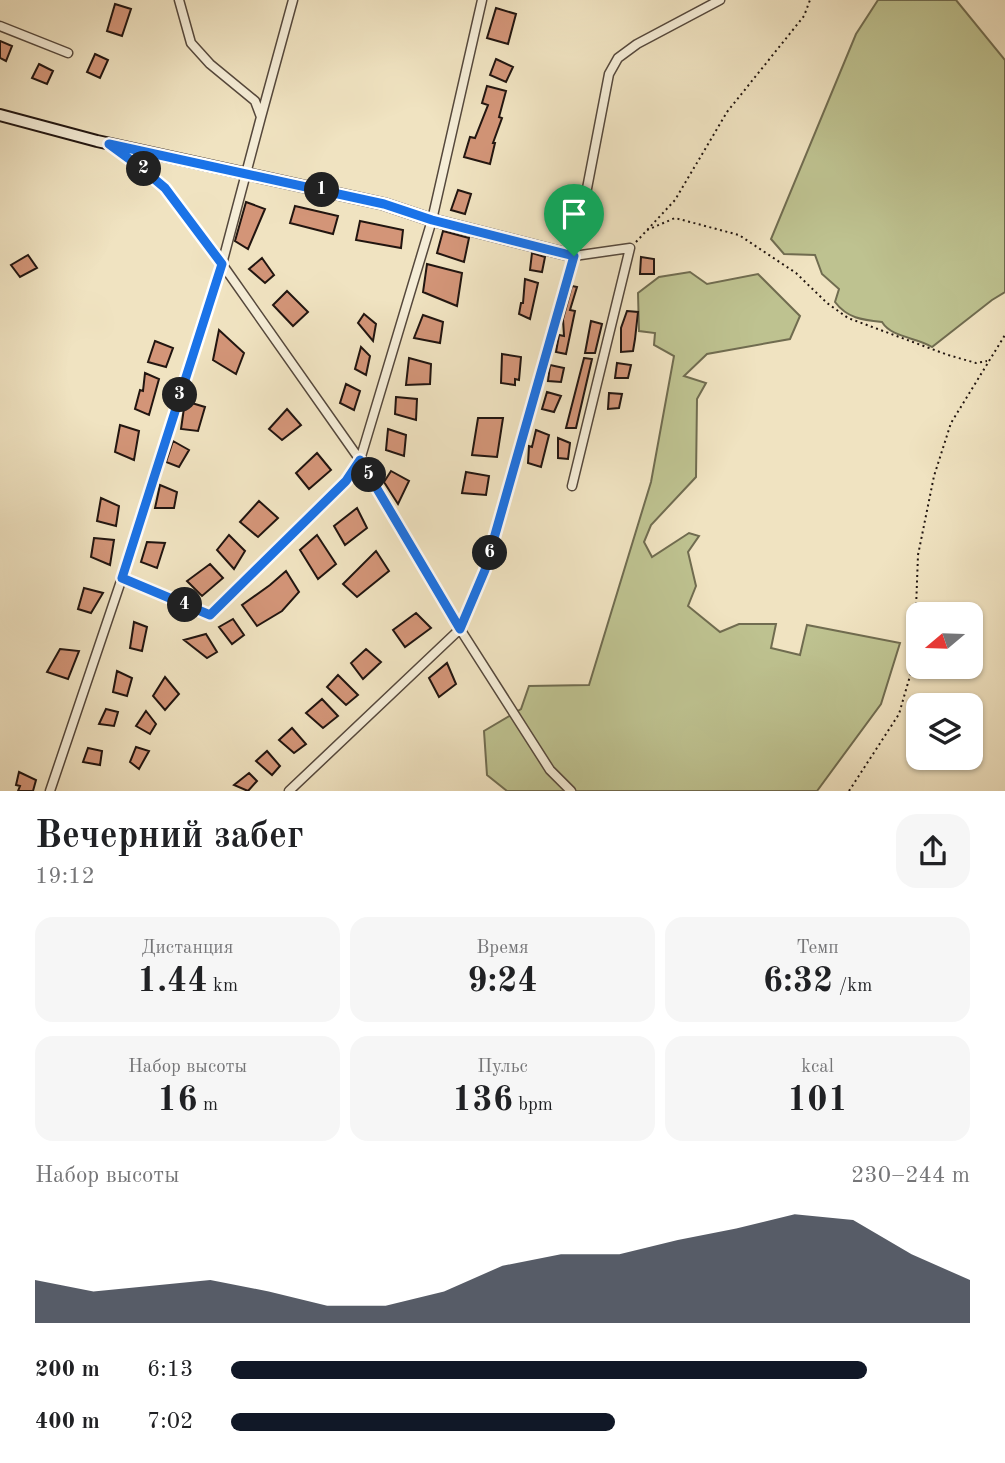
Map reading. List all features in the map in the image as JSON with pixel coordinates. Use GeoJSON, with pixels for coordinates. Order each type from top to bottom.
{"type":"FeatureCollection","features":[{"type":"Feature","properties":{"kind":"street"},"geometry":{"type":"LineString","coordinates":[[179,0],[191,43],[210,64],[255,101],[261,117]]}},
{"type":"Feature","properties":{"kind":"street"},"geometry":{"type":"LineString","coordinates":[[50,791],[122,578],[222,264],[244,173],[255,145],[293,0]]}},
{"type":"Feature","properties":{"kind":"street"},"geometry":{"type":"LineString","coordinates":[[122,578],[210,615],[346,481],[360,460],[432,220],[482,0]]}},
{"type":"Feature","properties":{"kind":"street"},"geometry":{"type":"LineString","coordinates":[[289,791],[460,629],[485,570],[574,256],[609,74],[618,58],[637,44],[720,0]]}},
{"type":"Feature","properties":{"kind":"street"},"geometry":{"type":"LineString","coordinates":[[0,26],[68,53]]}},
{"type":"Feature","properties":{"kind":"street"},"geometry":{"type":"LineString","coordinates":[[0,115],[109,144],[384,204],[432,220],[574,256],[630,248],[572,486]]}},
{"type":"Feature","properties":{"kind":"street"},"geometry":{"type":"LineString","coordinates":[[109,144],[165,188],[222,264],[360,460],[460,629],[550,770],[571,791]]}},
{"type":"Feature","properties":{"kind":"path"},"geometry":{"type":"LineString","coordinates":[[630,248],[675,200],[727,112],[804,16],[810,0]]}},
{"type":"Feature","properties":{"kind":"path"},"geometry":{"type":"LineString","coordinates":[[647,230],[675,218],[740,234],[796,273],[827,303],[848,318],[948,355],[976,363],[988,361]]}},
{"type":"Feature","properties":{"kind":"path"},"geometry":{"type":"LineString","coordinates":[[849,791],[899,714],[914,662],[918,555],[933,476],[951,423],[1005,335]]}},
{"type":"Feature","properties":{"kind":"green space"},"geometry":{"type":"Polygon","coordinates":[[[878,0],[956,0],[1005,60],[1005,292],[932,347],[892,331],[882,322],[862,319],[845,312],[835,302],[839,289],[822,274],[815,255],[784,254],[771,239],[856,34],[878,0]]]}},
{"type":"Feature","properties":{"kind":"green space"},"geometry":{"type":"Polygon","coordinates":[[[690,272],[707,284],[758,274],[800,316],[790,339],[707,354],[684,376],[706,383],[697,399],[696,477],[651,525],[644,542],[652,557],[689,533],[699,536],[688,552],[696,586],[688,606],[720,632],[739,624],[776,624],[771,648],[800,655],[807,625],[900,643],[881,704],[817,791],[507,791],[487,775],[484,731],[521,709],[529,686],[589,685],[651,482],[674,356],[654,345],[655,333],[639,331],[638,293],[659,277],[690,272]]]}},
{"type":"Feature","properties":{"kind":"building"},"geometry":{"type":"Polygon","coordinates":[[[115,4],[131,9],[122,36],[107,31],[115,4]]]}},
{"type":"Feature","properties":{"kind":"building"},"geometry":{"type":"Polygon","coordinates":[[[496,8],[516,14],[508,44],[487,38],[496,8]]]}},
{"type":"Feature","properties":{"kind":"building"},"geometry":{"type":"Polygon","coordinates":[[[0,41],[12,46],[6,61],[0,58],[0,41]]]}},
{"type":"Feature","properties":{"kind":"building"},"geometry":{"type":"Polygon","coordinates":[[[95,54],[108,60],[100,78],[87,72],[95,54]]]}},
{"type":"Feature","properties":{"kind":"building"},"geometry":{"type":"Polygon","coordinates":[[[496,59],[513,67],[506,82],[490,75],[496,59]]]}},
{"type":"Feature","properties":{"kind":"building"},"geometry":{"type":"Polygon","coordinates":[[[39,64],[53,71],[47,84],[32,78],[39,64]]]}},
{"type":"Feature","properties":{"kind":"building"},"geometry":{"type":"Polygon","coordinates":[[[487,86],[506,91],[490,164],[464,157],[470,137],[475,138],[488,105],[482,103],[487,86]]]}},
{"type":"Feature","properties":{"kind":"building"},"geometry":{"type":"Polygon","coordinates":[[[458,190],[471,194],[465,214],[451,210],[458,190]]]}},
{"type":"Feature","properties":{"kind":"building"},"geometry":{"type":"Polygon","coordinates":[[[246,202],[265,209],[248,249],[235,241],[246,202]]]}},
{"type":"Feature","properties":{"kind":"building"},"geometry":{"type":"Polygon","coordinates":[[[295,206],[338,216],[333,234],[290,223],[295,206]]]}},
{"type":"Feature","properties":{"kind":"building"},"geometry":{"type":"Polygon","coordinates":[[[360,221],[403,230],[401,248],[356,240],[360,221]]]}},
{"type":"Feature","properties":{"kind":"building"},"geometry":{"type":"Polygon","coordinates":[[[443,231],[469,238],[464,262],[437,253],[443,231]]]}},
{"type":"Feature","properties":{"kind":"building"},"geometry":{"type":"Polygon","coordinates":[[[532,253],[545,257],[542,272],[530,270],[532,253]]]}},
{"type":"Feature","properties":{"kind":"building"},"geometry":{"type":"Polygon","coordinates":[[[28,255],[37,268],[20,277],[11,265],[28,255]]]}},
{"type":"Feature","properties":{"kind":"building"},"geometry":{"type":"Polygon","coordinates":[[[641,257],[654,259],[654,274],[640,274],[641,257]]]}},
{"type":"Feature","properties":{"kind":"building"},"geometry":{"type":"Polygon","coordinates":[[[262,258],[274,275],[265,283],[249,269],[262,258]]]}},
{"type":"Feature","properties":{"kind":"building"},"geometry":{"type":"Polygon","coordinates":[[[427,264],[462,273],[457,306],[423,292],[427,264]]]}},
{"type":"Feature","properties":{"kind":"building"},"geometry":{"type":"Polygon","coordinates":[[[525,279],[538,283],[530,319],[519,314],[525,279]]]}},
{"type":"Feature","properties":{"kind":"building"},"geometry":{"type":"Polygon","coordinates":[[[572,286],[577,287],[570,310],[575,311],[566,354],[556,352],[559,335],[564,336],[563,319],[572,286]]]}},
{"type":"Feature","properties":{"kind":"building"},"geometry":{"type":"Polygon","coordinates":[[[287,291],[308,312],[293,326],[273,305],[287,291]]]}},
{"type":"Feature","properties":{"kind":"building"},"geometry":{"type":"Polygon","coordinates":[[[627,311],[638,312],[635,339],[633,351],[621,352],[621,328],[627,311]]]}},
{"type":"Feature","properties":{"kind":"building"},"geometry":{"type":"Polygon","coordinates":[[[364,314],[376,324],[373,341],[358,323],[364,314]]]}},
{"type":"Feature","properties":{"kind":"building"},"geometry":{"type":"Polygon","coordinates":[[[423,315],[443,322],[440,343],[414,338],[423,315]]]}},
{"type":"Feature","properties":{"kind":"building"},"geometry":{"type":"Polygon","coordinates":[[[591,321],[602,324],[595,353],[585,353],[591,321]]]}},
{"type":"Feature","properties":{"kind":"building"},"geometry":{"type":"Polygon","coordinates":[[[219,330],[244,353],[236,374],[213,360],[219,330]]]}},
{"type":"Feature","properties":{"kind":"building"},"geometry":{"type":"Polygon","coordinates":[[[155,341],[173,348],[166,367],[148,362],[155,341]]]}},
{"type":"Feature","properties":{"kind":"building"},"geometry":{"type":"Polygon","coordinates":[[[361,347],[370,356],[366,375],[355,369],[361,347]]]}},
{"type":"Feature","properties":{"kind":"building"},"geometry":{"type":"Polygon","coordinates":[[[502,354],[521,357],[519,380],[515,379],[515,385],[501,383],[502,354]]]}},
{"type":"Feature","properties":{"kind":"building"},"geometry":{"type":"Polygon","coordinates":[[[409,358],[431,364],[430,384],[406,385],[409,358]]]}},
{"type":"Feature","properties":{"kind":"building"},"geometry":{"type":"Polygon","coordinates":[[[584,358],[592,359],[576,428],[566,428],[584,358]]]}},
{"type":"Feature","properties":{"kind":"building"},"geometry":{"type":"Polygon","coordinates":[[[617,363],[631,365],[628,378],[615,378],[617,363]]]}},
{"type":"Feature","properties":{"kind":"building"},"geometry":{"type":"Polygon","coordinates":[[[550,365],[564,368],[561,382],[548,381],[550,365]]]}},
{"type":"Feature","properties":{"kind":"building"},"geometry":{"type":"Polygon","coordinates":[[[145,373],[159,379],[149,415],[135,409],[140,390],[143,391],[145,373]]]}},
{"type":"Feature","properties":{"kind":"building"},"geometry":{"type":"Polygon","coordinates":[[[346,384],[360,391],[354,410],[340,403],[346,384]]]}},
{"type":"Feature","properties":{"kind":"building"},"geometry":{"type":"Polygon","coordinates":[[[547,392],[561,396],[554,412],[542,409],[547,392]]]}},
{"type":"Feature","properties":{"kind":"building"},"geometry":{"type":"Polygon","coordinates":[[[609,393],[622,394],[619,408],[608,409],[609,393]]]}},
{"type":"Feature","properties":{"kind":"building"},"geometry":{"type":"Polygon","coordinates":[[[396,397],[417,399],[416,420],[395,414],[396,397]]]}},
{"type":"Feature","properties":{"kind":"building"},"geometry":{"type":"Polygon","coordinates":[[[185,401],[205,407],[198,431],[181,429],[185,401]]]}},
{"type":"Feature","properties":{"kind":"building"},"geometry":{"type":"Polygon","coordinates":[[[287,409],[301,425],[282,440],[269,429],[287,409]]]}},
{"type":"Feature","properties":{"kind":"building"},"geometry":{"type":"Polygon","coordinates":[[[478,418],[503,418],[497,457],[472,455],[478,418]]]}},
{"type":"Feature","properties":{"kind":"building"},"geometry":{"type":"Polygon","coordinates":[[[120,425],[139,431],[134,460],[115,452],[120,425]]]}},
{"type":"Feature","properties":{"kind":"building"},"geometry":{"type":"Polygon","coordinates":[[[388,429],[406,435],[404,456],[386,450],[388,429]]]}},
{"type":"Feature","properties":{"kind":"building"},"geometry":{"type":"Polygon","coordinates":[[[536,430],[549,435],[541,467],[528,463],[529,446],[532,447],[536,430]]]}},
{"type":"Feature","properties":{"kind":"building"},"geometry":{"type":"Polygon","coordinates":[[[558,438],[570,443],[568,459],[558,458],[558,438]]]}},
{"type":"Feature","properties":{"kind":"building"},"geometry":{"type":"Polygon","coordinates":[[[173,441],[189,450],[179,467],[166,462],[173,441]]]}},
{"type":"Feature","properties":{"kind":"building"},"geometry":{"type":"Polygon","coordinates":[[[317,453],[331,470],[309,489],[296,473],[317,453]]]}},
{"type":"Feature","properties":{"kind":"building"},"geometry":{"type":"Polygon","coordinates":[[[391,471],[409,481],[398,504],[384,482],[391,471]]]}},
{"type":"Feature","properties":{"kind":"building"},"geometry":{"type":"Polygon","coordinates":[[[466,472],[489,476],[486,495],[462,493],[466,472]]]}},
{"type":"Feature","properties":{"kind":"building"},"geometry":{"type":"Polygon","coordinates":[[[160,485],[177,492],[174,508],[155,508],[160,485]]]}},
{"type":"Feature","properties":{"kind":"building"},"geometry":{"type":"Polygon","coordinates":[[[101,498],[119,506],[116,526],[97,521],[101,498]]]}},
{"type":"Feature","properties":{"kind":"building"},"geometry":{"type":"Polygon","coordinates":[[[259,501],[278,518],[258,537],[240,522],[259,501]]]}},
{"type":"Feature","properties":{"kind":"building"},"geometry":{"type":"Polygon","coordinates":[[[357,508],[367,528],[345,545],[334,526],[357,508]]]}},
{"type":"Feature","properties":{"kind":"building"},"geometry":{"type":"Polygon","coordinates":[[[229,535],[245,551],[234,569],[217,550],[229,535]]]}},
{"type":"Feature","properties":{"kind":"building"},"geometry":{"type":"Polygon","coordinates":[[[317,535],[336,564],[318,579],[300,550],[317,535]]]}},
{"type":"Feature","properties":{"kind":"building"},"geometry":{"type":"Polygon","coordinates":[[[94,538],[114,540],[110,565],[91,557],[94,538]]]}},
{"type":"Feature","properties":{"kind":"building"},"geometry":{"type":"Polygon","coordinates":[[[147,542],[165,543],[157,568],[141,562],[147,542]]]}},
{"type":"Feature","properties":{"kind":"building"},"geometry":{"type":"Polygon","coordinates":[[[376,551],[389,571],[357,597],[343,584],[376,551]]]}},
{"type":"Feature","properties":{"kind":"building"},"geometry":{"type":"Polygon","coordinates":[[[210,564],[223,578],[202,596],[187,581],[210,564]]]}},
{"type":"Feature","properties":{"kind":"building"},"geometry":{"type":"Polygon","coordinates":[[[286,571],[299,592],[282,611],[257,626],[242,605],[286,571]]]}},
{"type":"Feature","properties":{"kind":"building"},"geometry":{"type":"Polygon","coordinates":[[[84,588],[103,593],[91,613],[78,609],[84,588]]]}},
{"type":"Feature","properties":{"kind":"building"},"geometry":{"type":"Polygon","coordinates":[[[416,613],[431,628],[405,647],[393,630],[416,613]]]}},
{"type":"Feature","properties":{"kind":"building"},"geometry":{"type":"Polygon","coordinates":[[[233,619],[244,635],[232,644],[219,627],[233,619]]]}},
{"type":"Feature","properties":{"kind":"building"},"geometry":{"type":"Polygon","coordinates":[[[134,622],[147,627],[142,651],[130,648],[134,622]]]}},
{"type":"Feature","properties":{"kind":"building"},"geometry":{"type":"Polygon","coordinates":[[[206,634],[217,652],[207,658],[184,640],[206,634]]]}},
{"type":"Feature","properties":{"kind":"building"},"geometry":{"type":"Polygon","coordinates":[[[60,649],[79,651],[68,679],[47,672],[60,649]]]}},
{"type":"Feature","properties":{"kind":"building"},"geometry":{"type":"Polygon","coordinates":[[[366,649],[381,662],[363,679],[351,663],[366,649]]]}},
{"type":"Feature","properties":{"kind":"building"},"geometry":{"type":"Polygon","coordinates":[[[447,663],[456,684],[439,697],[429,678],[447,663]]]}},
{"type":"Feature","properties":{"kind":"building"},"geometry":{"type":"Polygon","coordinates":[[[117,671],[132,678],[127,696],[113,692],[117,671]]]}},
{"type":"Feature","properties":{"kind":"building"},"geometry":{"type":"Polygon","coordinates":[[[338,675],[358,695],[346,705],[327,687],[338,675]]]}},
{"type":"Feature","properties":{"kind":"building"},"geometry":{"type":"Polygon","coordinates":[[[165,677],[179,694],[165,710],[153,696],[165,677]]]}},
{"type":"Feature","properties":{"kind":"building"},"geometry":{"type":"Polygon","coordinates":[[[322,699],[338,716],[323,728],[306,713],[322,699]]]}},
{"type":"Feature","properties":{"kind":"building"},"geometry":{"type":"Polygon","coordinates":[[[106,709],[118,712],[114,726],[99,724],[106,709]]]}},
{"type":"Feature","properties":{"kind":"building"},"geometry":{"type":"Polygon","coordinates":[[[146,711],[156,724],[150,734],[136,726],[146,711]]]}},
{"type":"Feature","properties":{"kind":"building"},"geometry":{"type":"Polygon","coordinates":[[[292,728],[306,744],[294,753],[279,740],[292,728]]]}},
{"type":"Feature","properties":{"kind":"building"},"geometry":{"type":"Polygon","coordinates":[[[136,747],[149,751],[139,769],[130,762],[136,747]]]}},
{"type":"Feature","properties":{"kind":"building"},"geometry":{"type":"Polygon","coordinates":[[[88,748],[102,751],[100,765],[83,762],[88,748]]]}},
{"type":"Feature","properties":{"kind":"building"},"geometry":{"type":"Polygon","coordinates":[[[267,751],[280,766],[272,775],[256,761],[267,751]]]}},
{"type":"Feature","properties":{"kind":"building"},"geometry":{"type":"Polygon","coordinates":[[[19,772],[36,780],[33,791],[18,791],[20,786],[16,785],[19,772]]]}},
{"type":"Feature","properties":{"kind":"building"},"geometry":{"type":"Polygon","coordinates":[[[249,773],[257,781],[248,791],[234,785],[249,773]]]}},
{"type":"Feature","properties":{"kind":"route"},"geometry":{"type":"LineString","coordinates":[[109,144],[384,204],[432,220],[574,256],[485,570],[460,629],[360,460],[346,481],[210,615],[122,578],[222,264],[165,188],[109,144]]}}]}
